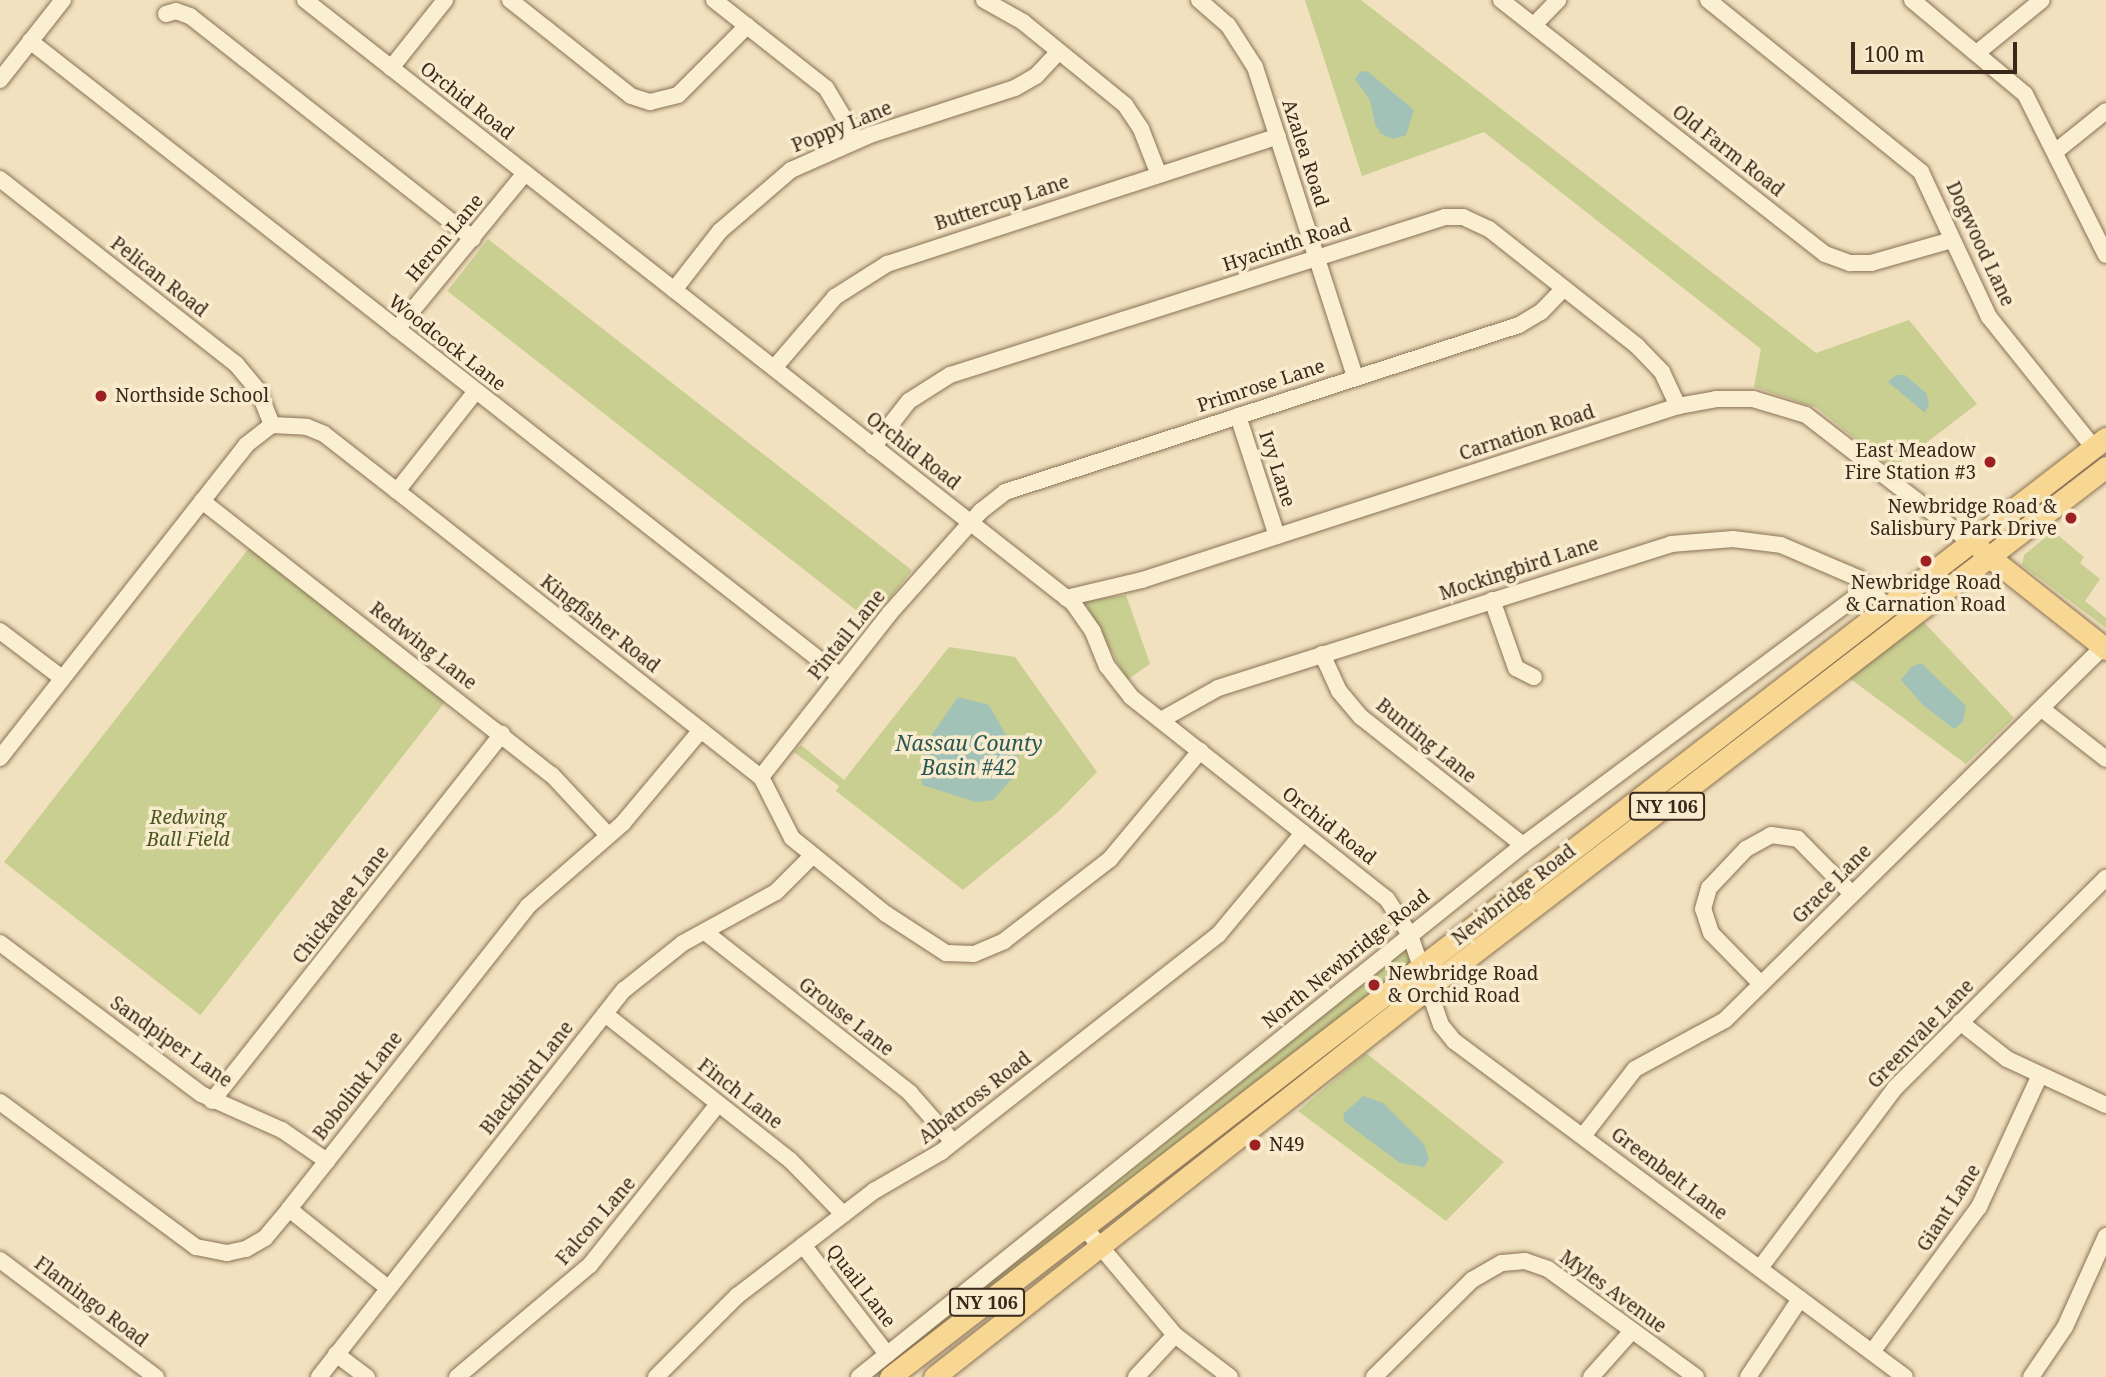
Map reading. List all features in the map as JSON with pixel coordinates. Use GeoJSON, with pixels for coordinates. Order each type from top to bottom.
{"type":"FeatureCollection","features":[{"type":"Feature","properties":{"kind":"main road","name":"Newbridge Road"},"geometry":{"type":"LineString","coordinates":[[890,1377],[1969,541],[2100,443]]}},
{"type":"Feature","properties":{"kind":"main road","name":"Newbridge Road"},"geometry":{"type":"LineString","coordinates":[[934,1377],[1428,988],[2106,467]]}},
{"type":"Feature","properties":{"kind":"main road"},"geometry":{"type":"LineString","coordinates":[[1969,541],[2105,648]]}},
{"type":"Feature","properties":{"kind":"main road"},"geometry":{"type":"LineString","coordinates":[[1704,748],[1718,766]]}},
{"type":"Feature","properties":{"kind":"street"},"geometry":{"type":"LineString","coordinates":[[0,80],[63,0]]}},
{"type":"Feature","properties":{"kind":"street","name":"Orchid Road"},"geometry":{"type":"LineString","coordinates":[[305,0],[1066,598],[1083,615],[1117,681],[1161,720],[1387,899],[1410,935],[1428,988]]}},
{"type":"Feature","properties":{"kind":"street"},"geometry":{"type":"LineString","coordinates":[[391,68],[445,0]]}},
{"type":"Feature","properties":{"kind":"street"},"geometry":{"type":"LineString","coordinates":[[510,0],[631,96],[650,102],[678,95],[747,26]]}},
{"type":"Feature","properties":{"kind":"street"},"geometry":{"type":"LineString","coordinates":[[714,0],[826,88],[858,140]]}},
{"type":"Feature","properties":{"kind":"street"},"geometry":{"type":"LineString","coordinates":[[984,0],[1023,22],[1125,105],[1141,129],[1158,175]]}},
{"type":"Feature","properties":{"kind":"street","name":"Azalea Road"},"geometry":{"type":"LineString","coordinates":[[1199,0],[1244,45],[1278,136],[1355,377]]}},
{"type":"Feature","properties":{"kind":"street","name":"Old Farm Road"},"geometry":{"type":"LineString","coordinates":[[1502,0],[1825,254],[1850,263],[1871,263],[1952,240]]}},
{"type":"Feature","properties":{"kind":"street"},"geometry":{"type":"LineString","coordinates":[[1534,25],[1558,0]]}},
{"type":"Feature","properties":{"kind":"street","name":"Dogwood Lane"},"geometry":{"type":"LineString","coordinates":[[1708,0],[1909,160],[1934,192],[1952,240],[1989,317],[2100,443]]}},
{"type":"Feature","properties":{"kind":"street"},"geometry":{"type":"LineString","coordinates":[[1912,0],[1978,52],[2025,94],[2106,255]]}},
{"type":"Feature","properties":{"kind":"street"},"geometry":{"type":"LineString","coordinates":[[1978,52],[2042,0]]}},
{"type":"Feature","properties":{"kind":"street"},"geometry":{"type":"LineString","coordinates":[[166,14],[176,11],[190,16],[473,239]]}},
{"type":"Feature","properties":{"kind":"street","name":"Woodcock Lane"},"geometry":{"type":"LineString","coordinates":[[30,41],[840,676]]}},
{"type":"Feature","properties":{"kind":"street","name":"Poppy Lane"},"geometry":{"type":"LineString","coordinates":[[674,290],[720,231],[772,184],[823,153],[1015,88],[1036,76],[1058,52]]}},
{"type":"Feature","properties":{"kind":"street"},"geometry":{"type":"LineString","coordinates":[[2055,152],[2106,111]]}},
{"type":"Feature","properties":{"kind":"street","name":"Buttercup Lane"},"geometry":{"type":"LineString","coordinates":[[774,368],[835,297],[887,264],[1278,136]]}},
{"type":"Feature","properties":{"kind":"street","name":"Heron Lane"},"geometry":{"type":"LineString","coordinates":[[397,329],[525,173]]}},
{"type":"Feature","properties":{"kind":"street","name":"Pelican Road"},"geometry":{"type":"LineString","coordinates":[[0,179],[236,364],[258,390],[272,425]]}},
{"type":"Feature","properties":{"kind":"street","name":"Hyacinth Road"},"geometry":{"type":"LineString","coordinates":[[873,447],[909,401],[950,376],[1431,220],[1462,218],[1489,229],[1645,352],[1668,381],[1678,406]]}},
{"type":"Feature","properties":{"kind":"street","name":"Primrose Lane"},"geometry":{"type":"LineString","coordinates":[[970,523],[997,498],[1022,485],[1518,325],[1541,312],[1564,288]]}},
{"type":"Feature","properties":{"kind":"street"},"geometry":{"type":"LineString","coordinates":[[397,491],[475,391]]}},
{"type":"Feature","properties":{"kind":"street","name":"Carnation Road"},"geometry":{"type":"LineString","coordinates":[[1066,598],[1142,580],[1678,406],[1753,399],[1806,415],[1969,541]]}},
{"type":"Feature","properties":{"kind":"street","name":"Ivy Lane"},"geometry":{"type":"LineString","coordinates":[[1238,416],[1277,536]]}},
{"type":"Feature","properties":{"kind":"street"},"geometry":{"type":"LineString","coordinates":[[0,758],[246,445],[272,425]]}},
{"type":"Feature","properties":{"kind":"street","name":"Kingfisher Road"},"geometry":{"type":"LineString","coordinates":[[272,425],[307,427],[324,434],[397,491],[761,777],[782,824],[813,855],[929,946],[946,953],[974,954],[1004,941],[1110,859],[1200,751]]}},
{"type":"Feature","properties":{"kind":"street","name":"Redwing Lane"},"geometry":{"type":"LineString","coordinates":[[202,501],[552,775],[608,835]]}},
{"type":"Feature","properties":{"kind":"street","name":"Pintail Lane"},"geometry":{"type":"LineString","coordinates":[[761,777],[840,676],[970,523]]}},
{"type":"Feature","properties":{"kind":"street","name":"Mockingbird Lane"},"geometry":{"type":"LineString","coordinates":[[1161,720],[1218,688],[1628,555],[1705,539],[1781,545],[1835,565],[1870,586],[1887,607]]}},
{"type":"Feature","properties":{"kind":"street","name":"North Newbridge Road"},"geometry":{"type":"LineString","coordinates":[[859,1377],[1522,845],[1870,586]]}},
{"type":"Feature","properties":{"kind":"street"},"geometry":{"type":"LineString","coordinates":[[1492,600],[1516,668],[1534,677]]}},
{"type":"Feature","properties":{"kind":"street"},"geometry":{"type":"LineString","coordinates":[[0,631],[62,678]]}},
{"type":"Feature","properties":{"kind":"street","name":"Grace Lane"},"geometry":{"type":"LineString","coordinates":[[1583,1136],[1635,1069],[1664,1050],[1710,1031],[2105,648]]}},
{"type":"Feature","properties":{"kind":"street","name":"Bunting Lane"},"geometry":{"type":"LineString","coordinates":[[1322,654],[1339,691],[1361,717],[1522,845]]}},
{"type":"Feature","properties":{"kind":"street"},"geometry":{"type":"LineString","coordinates":[[2042,709],[2106,759]]}},
{"type":"Feature","properties":{"kind":"street","name":"Bobolink Lane"},"geometry":{"type":"LineString","coordinates":[[0,1101],[196,1247],[227,1253],[246,1249],[265,1238],[289,1209],[528,906],[648,797],[701,730]]}},
{"type":"Feature","properties":{"kind":"street","name":"Chickadee Lane"},"geometry":{"type":"LineString","coordinates":[[212,1101],[502,734]]}},
{"type":"Feature","properties":{"kind":"street","name":"Albatross Road"},"geometry":{"type":"LineString","coordinates":[[656,1377],[737,1296],[842,1214],[953,1142],[1218,935],[1303,832]]}},
{"type":"Feature","properties":{"kind":"street"},"geometry":{"type":"LineString","coordinates":[[1761,984],[1711,933],[1703,909],[1709,888],[1746,849],[1771,835],[1798,839],[1852,894]]}},
{"type":"Feature","properties":{"kind":"street","name":"Blackbird Lane"},"geometry":{"type":"LineString","coordinates":[[319,1377],[605,1014],[646,968],[776,892],[813,855]]}},
{"type":"Feature","properties":{"kind":"street","name":"Greenvale Lane"},"geometry":{"type":"LineString","coordinates":[[1760,1268],[1895,1088],[2106,878]]}},
{"type":"Feature","properties":{"kind":"street","name":"Grouse Lane"},"geometry":{"type":"LineString","coordinates":[[705,932],[910,1093],[953,1142]]}},
{"type":"Feature","properties":{"kind":"street","name":"Sandpiper Lane"},"geometry":{"type":"LineString","coordinates":[[0,943],[212,1101],[282,1130],[327,1161]]}},
{"type":"Feature","properties":{"kind":"street","name":"Greenbelt Lane"},"geometry":{"type":"LineString","coordinates":[[1428,988],[1441,1025],[1454,1041],[1905,1377]]}},
{"type":"Feature","properties":{"kind":"street","name":"Finch Lane"},"geometry":{"type":"LineString","coordinates":[[605,1014],[811,1178],[842,1214]]}},
{"type":"Feature","properties":{"kind":"street"},"geometry":{"type":"LineString","coordinates":[[1960,1022],[2007,1059],[2106,1105]]}},
{"type":"Feature","properties":{"kind":"street","name":"Giant Lane"},"geometry":{"type":"LineString","coordinates":[[1872,1352],[1979,1207],[2040,1075]]}},
{"type":"Feature","properties":{"kind":"street","name":"Falcon Lane"},"geometry":{"type":"LineString","coordinates":[[457,1377],[590,1265],[718,1104]]}},
{"type":"Feature","properties":{"kind":"street"},"geometry":{"type":"LineString","coordinates":[[289,1209],[388,1288]]}},
{"type":"Feature","properties":{"kind":"street"},"geometry":{"type":"LineString","coordinates":[[1084,1227],[1175,1335],[1230,1377]]}},
{"type":"Feature","properties":{"kind":"street"},"geometry":{"type":"LineString","coordinates":[[2031,1377],[2064,1327],[2106,1236]]}},
{"type":"Feature","properties":{"kind":"street","name":"Quail Lane"},"geometry":{"type":"LineString","coordinates":[[803,1245],[887,1354]]}},
{"type":"Feature","properties":{"kind":"street","name":"Flamingo Road"},"geometry":{"type":"LineString","coordinates":[[0,1260],[156,1377]]}},
{"type":"Feature","properties":{"kind":"street","name":"Myles Avenue"},"geometry":{"type":"LineString","coordinates":[[1374,1377],[1472,1280],[1502,1263],[1525,1261],[1548,1269],[1696,1377]]}},
{"type":"Feature","properties":{"kind":"street"},"geometry":{"type":"LineString","coordinates":[[1748,1377],[1800,1299]]}},
{"type":"Feature","properties":{"kind":"street"},"geometry":{"type":"LineString","coordinates":[[1591,1377],[1632,1331]]}},
{"type":"Feature","properties":{"kind":"street"},"geometry":{"type":"LineString","coordinates":[[1136,1377],[1175,1335]]}},
{"type":"Feature","properties":{"kind":"street"},"geometry":{"type":"LineString","coordinates":[[336,1354],[367,1377]]}},
{"type":"Feature","properties":{"kind":"green space"},"geometry":{"type":"Polygon","coordinates":[[[1305,0],[1361,0],[1816,353],[1909,320],[1977,404],[1892,469],[1817,408],[1754,387],[1761,349],[1484,132],[1362,176],[1305,0]]]}},
{"type":"Feature","properties":{"kind":"green space"},"geometry":{"type":"Polygon","coordinates":[[[488,239],[912,570],[871,622],[447,291],[488,239]]]}},
{"type":"Feature","properties":{"kind":"green space"},"geometry":{"type":"Polygon","coordinates":[[[2053,531],[2084,557],[2080,563],[2100,579],[2085,601],[2106,618],[2106,628],[2022,565],[2024,555],[2053,531]]]}},
{"type":"Feature","properties":{"kind":"green space","name":"Redwing Ball Field"},"geometry":{"type":"Polygon","coordinates":[[[254,542],[450,695],[200,1015],[4,862],[254,542]]]}},
{"type":"Feature","properties":{"kind":"green space"},"geometry":{"type":"Polygon","coordinates":[[[1126,595],[1150,664],[1127,680],[1084,601],[1126,595]]]}},
{"type":"Feature","properties":{"kind":"green space"},"geometry":{"type":"Polygon","coordinates":[[[1919,617],[2014,718],[1966,764],[1845,675],[1919,617]]]}},
{"type":"Feature","properties":{"kind":"green space"},"geometry":{"type":"Polygon","coordinates":[[[949,647],[1015,657],[1097,772],[1058,812],[963,890],[836,791],[839,786],[794,752],[801,745],[844,780],[949,647]]]}},
{"type":"Feature","properties":{"kind":"green space"},"geometry":{"type":"Polygon","coordinates":[[[1410,939],[1416,965],[888,1377],[864,1377],[1410,939]]]}},
{"type":"Feature","properties":{"kind":"green space"},"geometry":{"type":"Polygon","coordinates":[[[1366,1053],[1504,1162],[1446,1221],[1298,1111],[1366,1053]]]}},
{"type":"Feature","properties":{"kind":"water"},"geometry":{"type":"Polygon","coordinates":[[[1367,71],[1414,110],[1406,135],[1394,139],[1381,134],[1375,124],[1370,100],[1355,79],[1360,72],[1367,71]]]}},
{"type":"Feature","properties":{"kind":"water"},"geometry":{"type":"Polygon","coordinates":[[[1896,375],[1905,375],[1926,393],[1929,403],[1925,413],[1888,382],[1896,375]]]}},
{"type":"Feature","properties":{"kind":"water"},"geometry":{"type":"Polygon","coordinates":[[[1921,663],[1966,706],[1963,722],[1954,729],[1923,705],[1901,680],[1911,667],[1921,663]]]}},
{"type":"Feature","properties":{"kind":"water","name":"Nassau County Basin #42"},"geometry":{"type":"Polygon","coordinates":[[[958,697],[989,705],[1019,758],[1018,772],[993,800],[976,802],[922,785],[920,767],[929,739],[958,697]]]}},
{"type":"Feature","properties":{"kind":"water"},"geometry":{"type":"Polygon","coordinates":[[[1363,1096],[1383,1103],[1424,1144],[1429,1159],[1424,1167],[1400,1163],[1345,1122],[1343,1114],[1363,1096]]]}},
{"type":"Feature","properties":{"kind":"place","name":"Northside School"},"geometry":{"type":"Point","coordinates":[101,396]}},
{"type":"Feature","properties":{"kind":"place","name":"East Meadow Fire Station #3"},"geometry":{"type":"Point","coordinates":[1990,462]}},
{"type":"Feature","properties":{"kind":"place","name":"Newbridge Road & Salisbury Park Drive"},"geometry":{"type":"Point","coordinates":[2071,518]}},
{"type":"Feature","properties":{"kind":"place","name":"Newbridge Road & Carnation Road"},"geometry":{"type":"Point","coordinates":[1926,561]}},
{"type":"Feature","properties":{"kind":"place","name":"Newbridge Road & Orchid Road"},"geometry":{"type":"Point","coordinates":[1374,985]}},
{"type":"Feature","properties":{"kind":"place","name":"N49"},"geometry":{"type":"Point","coordinates":[1255,1145]}}]}
